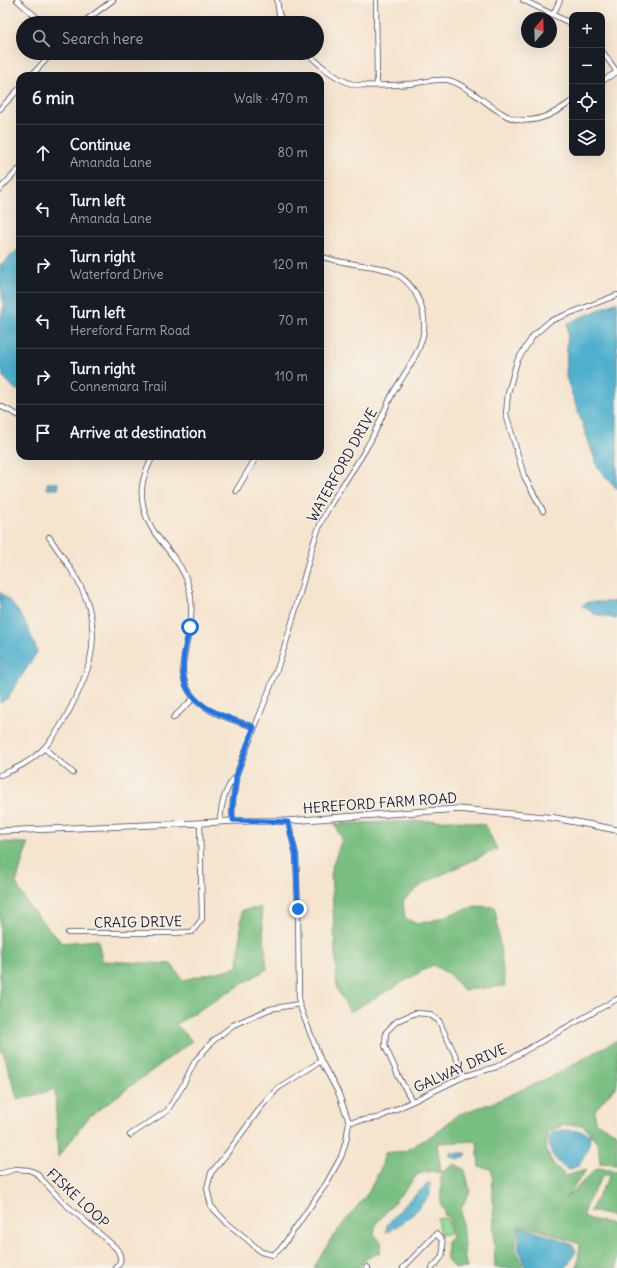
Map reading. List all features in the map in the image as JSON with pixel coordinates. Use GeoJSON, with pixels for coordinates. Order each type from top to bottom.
{"type":"FeatureCollection","features":[{"type":"Feature","properties":{"kind":"street"},"geometry":{"type":"LineString","coordinates":[[17,0],[35,16]]}},
{"type":"Feature","properties":{"kind":"street"},"geometry":{"type":"LineString","coordinates":[[91,16],[112,0]]}},
{"type":"Feature","properties":{"kind":"street"},"geometry":{"type":"LineString","coordinates":[[277,0],[280,16]]}},
{"type":"Feature","properties":{"kind":"street"},"geometry":{"type":"LineString","coordinates":[[376,0],[377,85]]}},
{"type":"Feature","properties":{"kind":"street"},"geometry":{"type":"LineString","coordinates":[[523,0],[547,12]]}},
{"type":"Feature","properties":{"kind":"street"},"geometry":{"type":"LineString","coordinates":[[554,12],[560,0]]}},
{"type":"Feature","properties":{"kind":"street"},"geometry":{"type":"LineString","coordinates":[[557,17],[569,23]]}},
{"type":"Feature","properties":{"kind":"street"},"geometry":{"type":"LineString","coordinates":[[605,55],[617,72],[605,79]]}},
{"type":"Feature","properties":{"kind":"street"},"geometry":{"type":"LineString","coordinates":[[35,72],[46,60]]}},
{"type":"Feature","properties":{"kind":"street"},"geometry":{"type":"LineString","coordinates":[[315,60],[326,70],[353,84],[410,84],[434,80],[449,80],[482,98],[500,113],[512,119],[533,120],[549,116],[569,103]]}},
{"type":"Feature","properties":{"kind":"street"},"geometry":{"type":"LineString","coordinates":[[0,109],[16,92]]}},
{"type":"Feature","properties":{"kind":"street"},"geometry":{"type":"LineString","coordinates":[[0,189],[16,172]]}},
{"type":"Feature","properties":{"kind":"street","name":"WATERFORD DRIVE"},"geometry":{"type":"LineString","coordinates":[[233,820],[232,814],[236,776],[287,639],[319,528],[328,509],[369,443],[393,395],[413,360],[421,342],[424,326],[423,310],[417,296],[410,285],[400,276],[387,270],[369,265],[338,261],[324,257]]}},
{"type":"Feature","properties":{"kind":"street"},"geometry":{"type":"LineString","coordinates":[[542,511],[524,476],[506,414],[508,393],[517,360],[533,336],[550,321],[617,295]]}},
{"type":"Feature","properties":{"kind":"street"},"geometry":{"type":"LineString","coordinates":[[0,406],[16,414]]}},
{"type":"Feature","properties":{"kind":"street"},"geometry":{"type":"LineString","coordinates":[[151,460],[143,481],[142,500],[148,520],[154,532],[175,558],[182,570],[188,584],[191,600],[192,613],[184,656],[183,671],[189,691],[200,704],[211,711],[254,727]]}},
{"type":"Feature","properties":{"kind":"street"},"geometry":{"type":"LineString","coordinates":[[236,491],[254,460]]}},
{"type":"Feature","properties":{"kind":"street"},"geometry":{"type":"LineString","coordinates":[[0,775],[32,759],[44,748],[65,720],[89,668],[94,639],[89,608],[84,592],[49,537]]}},
{"type":"Feature","properties":{"kind":"street"},"geometry":{"type":"LineString","coordinates":[[173,718],[194,698]]}},
{"type":"Feature","properties":{"kind":"street"},"geometry":{"type":"LineString","coordinates":[[44,748],[73,773]]}},
{"type":"Feature","properties":{"kind":"street","name":"WATERFORD DRIVE"},"geometry":{"type":"LineString","coordinates":[[220,821],[220,813],[226,791],[230,782],[236,776]]}},
{"type":"Feature","properties":{"kind":"street"},"geometry":{"type":"LineString","coordinates":[[226,791],[234,793]]}},
{"type":"Feature","properties":{"kind":"street","name":"HEREFORD FARM ROAD"},"geometry":{"type":"LineString","coordinates":[[0,831],[200,823],[233,820],[288,822],[458,809],[556,818],[617,830]]}},
{"type":"Feature","properties":{"kind":"street"},"geometry":{"type":"LineString","coordinates":[[288,822],[296,855],[299,1004],[321,1060],[338,1092],[349,1122],[346,1141],[341,1157],[326,1184],[282,1247],[273,1255],[261,1252],[226,1223],[210,1206],[207,1188],[211,1173],[261,1107],[278,1088],[321,1060]]}},
{"type":"Feature","properties":{"kind":"street","name":"CRAIG DRIVE"},"geometry":{"type":"LineString","coordinates":[[68,934],[192,932],[202,919],[200,823]]}},
{"type":"Feature","properties":{"kind":"street","name":"GALWAY DRIVE"},"geometry":{"type":"LineString","coordinates":[[349,1122],[378,1118],[465,1076],[496,1067],[617,998]]}},
{"type":"Feature","properties":{"kind":"street"},"geometry":{"type":"LineString","coordinates":[[130,1135],[167,1111],[182,1087],[195,1061],[213,1041],[233,1025],[270,1009],[299,1004]]}},
{"type":"Feature","properties":{"kind":"street"},"geometry":{"type":"LineString","coordinates":[[412,1101],[385,1046],[386,1032],[397,1021],[415,1013],[429,1014],[439,1021],[465,1076]]}},
{"type":"Feature","properties":{"kind":"street","name":"FISKE LOOP"},"geometry":{"type":"LineString","coordinates":[[0,1174],[15,1169],[29,1170],[36,1174],[64,1203],[115,1247],[119,1252],[121,1259],[116,1268]]}},
{"type":"Feature","properties":{"kind":"street"},"geometry":{"type":"LineString","coordinates":[[403,1268],[436,1234],[442,1240],[443,1253],[432,1268]]}},
{"type":"Feature","properties":{"kind":"green space"},"geometry":{"type":"Polygon","coordinates":[[[453,820],[485,825],[497,849],[424,883],[403,901],[405,918],[417,924],[431,921],[475,906],[495,907],[505,986],[463,990],[449,974],[433,965],[350,1012],[337,989],[331,870],[342,839],[335,824],[453,820]]]}},
{"type":"Feature","properties":{"kind":"green space"},"geometry":{"type":"Polygon","coordinates":[[[0,842],[28,843],[16,883],[29,907],[62,943],[98,940],[102,961],[171,964],[183,980],[238,967],[242,910],[261,908],[267,969],[176,1024],[192,1041],[89,1117],[58,1157],[55,1089],[18,1100],[3,1052],[0,1051],[0,842]]]}},
{"type":"Feature","properties":{"kind":"green space"},"geometry":{"type":"Polygon","coordinates":[[[617,1040],[617,1085],[595,1110],[595,1122],[617,1133],[617,1164],[600,1163],[598,1143],[583,1125],[563,1125],[549,1132],[545,1149],[554,1165],[566,1176],[586,1170],[565,1199],[597,1168],[617,1171],[617,1216],[590,1211],[610,1175],[603,1175],[585,1207],[584,1218],[609,1223],[617,1228],[617,1268],[577,1268],[580,1244],[540,1230],[519,1226],[516,1251],[523,1263],[521,1268],[495,1268],[492,1169],[479,1167],[477,1141],[437,1143],[441,1173],[431,1171],[418,1174],[376,1224],[374,1234],[382,1243],[379,1253],[366,1259],[359,1268],[314,1268],[331,1239],[368,1193],[381,1168],[385,1153],[405,1151],[436,1133],[457,1115],[492,1103],[553,1076],[617,1040]]]}},
{"type":"Feature","properties":{"kind":"green space"},"geometry":{"type":"Polygon","coordinates":[[[455,1164],[465,1170],[470,1191],[461,1209],[467,1268],[454,1268],[447,1260],[447,1242],[452,1237],[449,1216],[444,1215],[445,1211],[441,1206],[441,1173],[455,1164]]]}},
{"type":"Feature","properties":{"kind":"green space"},"geometry":{"type":"Polygon","coordinates":[[[447,1218],[450,1234],[440,1234],[437,1219],[447,1218]]]}},
{"type":"Feature","properties":{"kind":"water"},"geometry":{"type":"Polygon","coordinates":[[[16,251],[16,390],[3,377],[0,361],[0,320],[4,307],[0,280],[0,265],[16,251]]]}},
{"type":"Feature","properties":{"kind":"water"},"geometry":{"type":"Polygon","coordinates":[[[617,302],[617,489],[598,468],[566,377],[568,323],[617,302]]]}},
{"type":"Feature","properties":{"kind":"water"},"geometry":{"type":"Polygon","coordinates":[[[47,483],[58,483],[59,488],[47,489],[47,483]]]}},
{"type":"Feature","properties":{"kind":"water"},"geometry":{"type":"Polygon","coordinates":[[[0,592],[13,605],[23,619],[31,634],[37,652],[7,699],[0,703],[0,592]]]}},
{"type":"Feature","properties":{"kind":"water"},"geometry":{"type":"Polygon","coordinates":[[[617,601],[617,619],[595,614],[582,606],[588,602],[617,601]]]}},
{"type":"Feature","properties":{"kind":"water"},"geometry":{"type":"Polygon","coordinates":[[[565,1130],[582,1131],[590,1135],[588,1147],[578,1166],[568,1170],[559,1163],[552,1154],[549,1143],[553,1132],[565,1130]]]}},
{"type":"Feature","properties":{"kind":"water"},"geometry":{"type":"Polygon","coordinates":[[[450,1153],[466,1153],[466,1156],[457,1159],[450,1156],[450,1153]]]}},
{"type":"Feature","properties":{"kind":"water"},"geometry":{"type":"Polygon","coordinates":[[[430,1182],[430,1195],[412,1215],[390,1231],[386,1232],[387,1225],[406,1203],[430,1182]]]}},
{"type":"Feature","properties":{"kind":"water"},"geometry":{"type":"Polygon","coordinates":[[[520,1227],[573,1245],[576,1251],[566,1268],[524,1268],[524,1260],[519,1250],[520,1227]]]}},
{"type":"Feature","properties":{"kind":"route"},"geometry":{"type":"LineString","coordinates":[[190,627],[184,656],[183,671],[185,682],[189,691],[200,704],[211,711],[254,727],[236,776],[232,805],[233,820],[288,822],[296,855],[298,909]]}}]}
